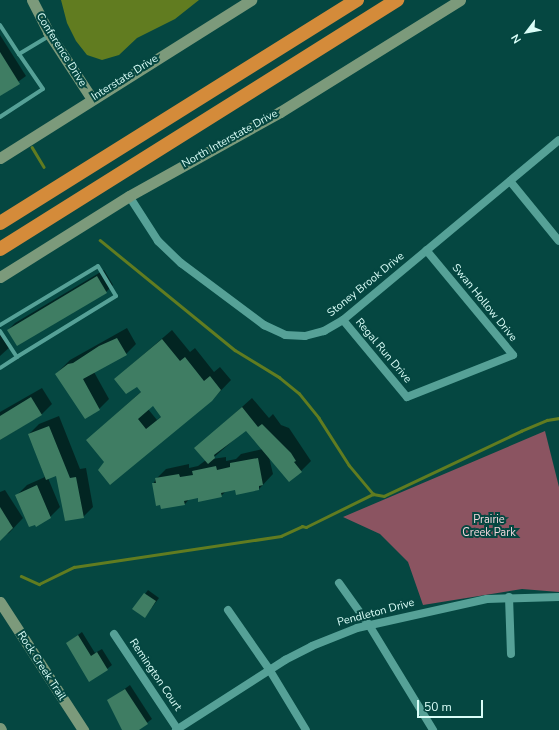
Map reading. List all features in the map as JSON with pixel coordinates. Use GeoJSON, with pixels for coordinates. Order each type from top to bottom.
{"type":"FeatureCollection","features":[{"type":"Feature","properties":{"kind":"highway"},"geometry":{"type":"LineString","coordinates":[[0,223],[356,0]]}},
{"type":"Feature","properties":{"kind":"highway"},"geometry":{"type":"LineString","coordinates":[[0,248],[397,0]]}},
{"type":"Feature","properties":{"kind":"street","name":"Conference Drive"},"geometry":{"type":"LineString","coordinates":[[32,0],[50,35],[92,99]]}},
{"type":"Feature","properties":{"kind":"street","name":"Interstate Drive"},"geometry":{"type":"LineString","coordinates":[[0,158],[251,0]]}},
{"type":"Feature","properties":{"kind":"street","name":"North Interstate Drive"},"geometry":{"type":"LineString","coordinates":[[0,277],[129,196],[280,112],[460,0]]}},
{"type":"Feature","properties":{"kind":"street","name":"Stoney Brook Drive"},"geometry":{"type":"LineString","coordinates":[[129,196],[152,233],[166,250],[264,325],[285,335],[304,336],[324,331],[343,320],[559,140]]}},
{"type":"Feature","properties":{"kind":"street"},"geometry":{"type":"LineString","coordinates":[[510,181],[559,241]]}},
{"type":"Feature","properties":{"kind":"street","name":"Swan Hollow Drive"},"geometry":{"type":"LineString","coordinates":[[407,397],[513,355],[426,250]]}},
{"type":"Feature","properties":{"kind":"street","name":"Regal Run Drive"},"geometry":{"type":"LineString","coordinates":[[343,320],[407,397]]}},
{"type":"Feature","properties":{"kind":"street"},"geometry":{"type":"LineString","coordinates":[[339,583],[369,625],[433,730]]}},
{"type":"Feature","properties":{"kind":"street"},"geometry":{"type":"LineString","coordinates":[[509,597],[511,654]]}},
{"type":"Feature","properties":{"kind":"street","name":"Pendleton Drive"},"geometry":{"type":"LineString","coordinates":[[177,730],[269,669],[312,646],[369,625],[467,603],[509,597],[559,597]]}},
{"type":"Feature","properties":{"kind":"street","name":"Rock Creek Trail"},"geometry":{"type":"LineString","coordinates":[[0,602],[83,730]]}},
{"type":"Feature","properties":{"kind":"street"},"geometry":{"type":"LineString","coordinates":[[228,610],[269,669],[306,730]]}},
{"type":"Feature","properties":{"kind":"street","name":"Remington Court"},"geometry":{"type":"LineString","coordinates":[[114,634],[177,730]]}},
{"type":"Feature","properties":{"kind":"lane"},"geometry":{"type":"LineString","coordinates":[[0,25],[43,89],[0,117]]}},
{"type":"Feature","properties":{"kind":"lane"},"geometry":{"type":"LineString","coordinates":[[20,54],[50,35]]}},
{"type":"Feature","properties":{"kind":"lane"},"geometry":{"type":"LineString","coordinates":[[0,325],[98,266],[116,296],[0,368]]}},
{"type":"Feature","properties":{"kind":"lane"},"geometry":{"type":"LineString","coordinates":[[0,331],[17,357]]}},
{"type":"Feature","properties":{"kind":"green space","name":"Prairie Creek Park"},"geometry":{"type":"Polygon","coordinates":[[[545,431],[559,487],[559,592],[522,589],[423,605],[408,562],[380,534],[343,517],[545,431]]]}},
{"type":"Feature","properties":{"kind":"shaded area"},"geometry":{"type":"Polygon","coordinates":[[[61,0],[199,0],[175,19],[137,38],[119,55],[102,60],[87,55],[76,41],[67,23],[61,0]]]}},
{"type":"Feature","properties":{"kind":"building"},"geometry":{"type":"Polygon","coordinates":[[[0,52],[20,84],[0,96],[0,52]]]}},
{"type":"Feature","properties":{"kind":"building"},"geometry":{"type":"Polygon","coordinates":[[[97,276],[107,293],[17,346],[7,330],[97,276]]]}},
{"type":"Feature","properties":{"kind":"building"},"geometry":{"type":"Polygon","coordinates":[[[117,338],[127,355],[83,379],[100,410],[85,419],[55,374],[68,364],[73,363],[99,346],[117,338]]]}},
{"type":"Feature","properties":{"kind":"building"},"geometry":{"type":"Polygon","coordinates":[[[162,339],[180,361],[185,357],[204,381],[210,376],[221,390],[212,401],[110,485],[98,470],[104,462],[86,440],[141,392],[137,387],[126,394],[114,379],[162,339]],[[153,406],[138,419],[146,429],[161,417],[153,406]]]}},
{"type":"Feature","properties":{"kind":"building"},"geometry":{"type":"Polygon","coordinates":[[[31,397],[42,415],[0,440],[0,416],[31,397]]]}},
{"type":"Feature","properties":{"kind":"building"},"geometry":{"type":"Polygon","coordinates":[[[242,407],[258,427],[262,424],[291,453],[296,461],[294,462],[302,472],[289,482],[246,431],[214,455],[215,458],[208,464],[194,448],[242,407]]]}},
{"type":"Feature","properties":{"kind":"building"},"geometry":{"type":"Polygon","coordinates":[[[49,426],[70,478],[76,477],[84,518],[65,521],[56,476],[46,480],[28,434],[49,426]]]}},
{"type":"Feature","properties":{"kind":"building"},"geometry":{"type":"Polygon","coordinates":[[[258,458],[263,485],[259,486],[259,490],[236,495],[235,490],[221,493],[222,497],[198,502],[198,498],[184,501],[185,505],[161,509],[160,505],[156,506],[152,483],[156,483],[155,478],[179,474],[180,477],[193,475],[192,471],[216,466],[217,470],[230,467],[230,463],[258,458]]]}},
{"type":"Feature","properties":{"kind":"building"},"geometry":{"type":"Polygon","coordinates":[[[37,485],[51,518],[36,527],[35,525],[29,527],[15,495],[37,485]]]}},
{"type":"Feature","properties":{"kind":"building"},"geometry":{"type":"Polygon","coordinates":[[[0,507],[13,528],[0,541],[0,507]]]}},
{"type":"Feature","properties":{"kind":"building"},"geometry":{"type":"Polygon","coordinates":[[[144,593],[156,601],[145,618],[132,609],[144,593]]]}},
{"type":"Feature","properties":{"kind":"building"},"geometry":{"type":"Polygon","coordinates":[[[78,635],[91,656],[97,652],[108,670],[89,682],[66,643],[78,635]]]}},
{"type":"Feature","properties":{"kind":"building"},"geometry":{"type":"Polygon","coordinates":[[[125,689],[148,724],[139,730],[122,730],[107,700],[125,689]]]}},
{"type":"Feature","properties":{"kind":"waterway"},"geometry":{"type":"LineString","coordinates":[[32,147],[44,167]]}},
{"type":"Feature","properties":{"kind":"waterway"},"geometry":{"type":"LineString","coordinates":[[100,240],[235,350],[279,377],[299,393],[319,418],[349,465],[373,494],[384,496],[521,431],[547,420],[559,418]]}},
{"type":"Feature","properties":{"kind":"waterway"},"geometry":{"type":"LineString","coordinates":[[21,576],[39,584],[74,567],[281,536],[302,526],[306,527],[373,494]]}}]}
